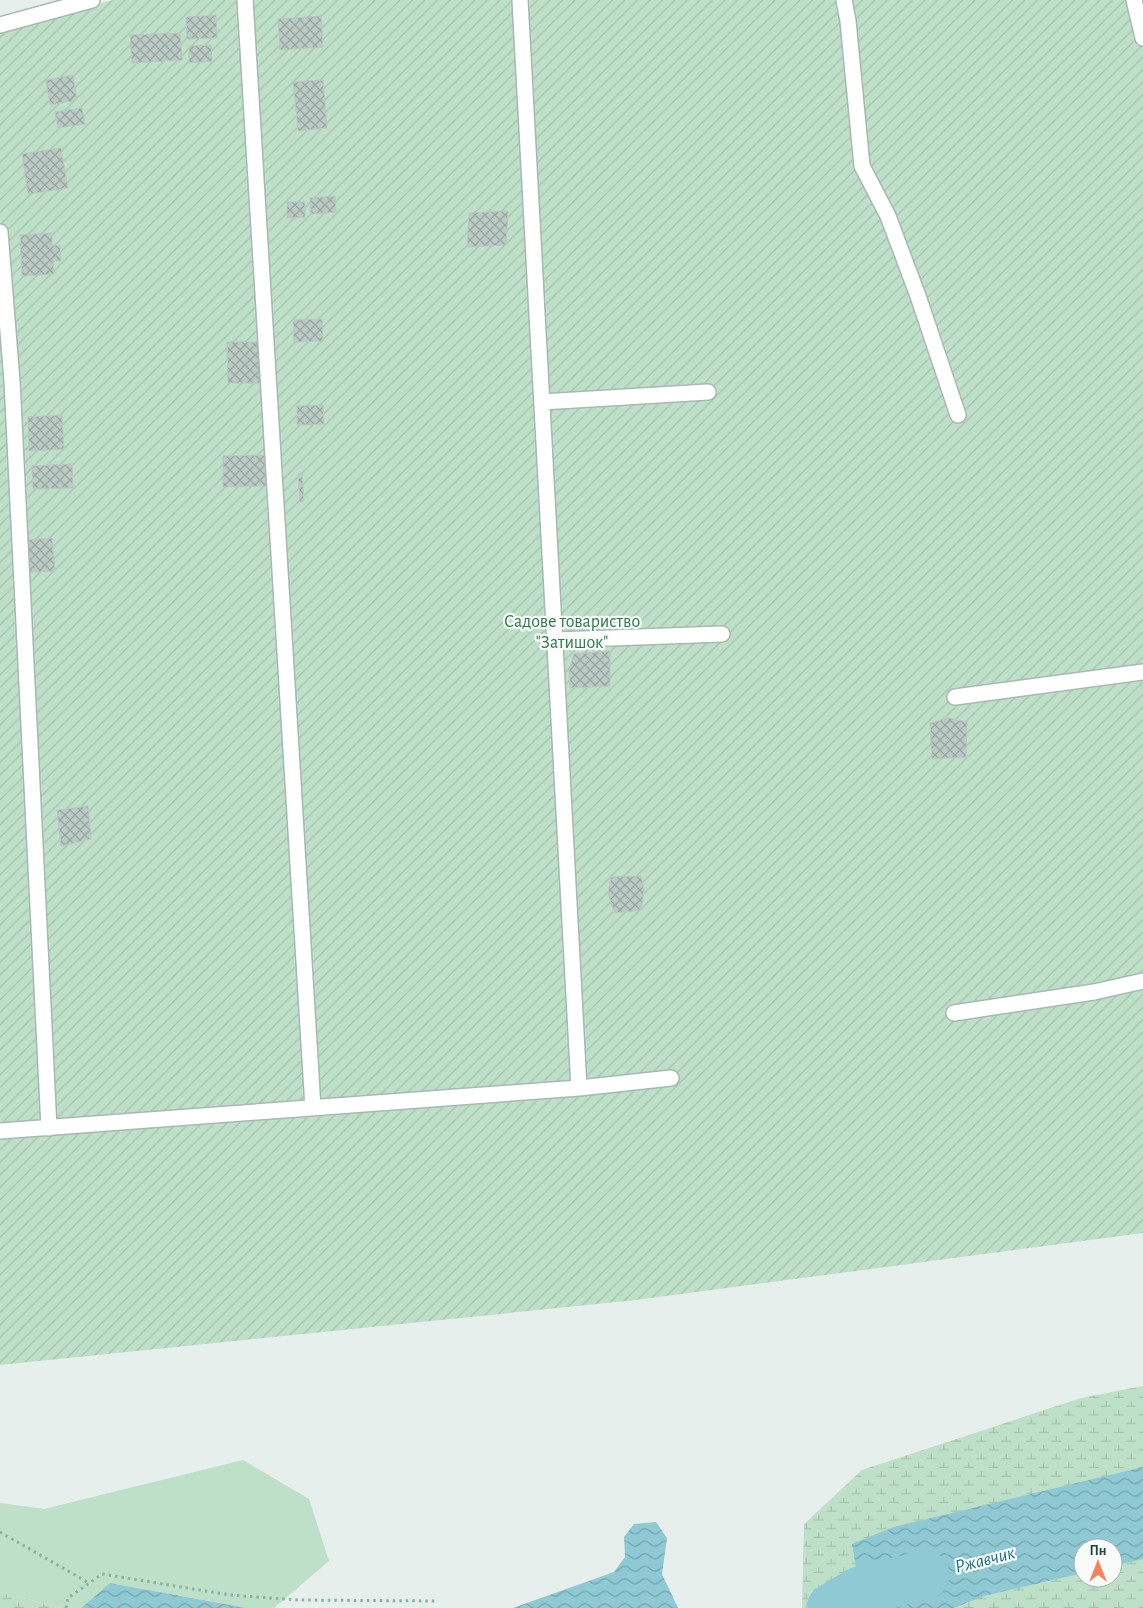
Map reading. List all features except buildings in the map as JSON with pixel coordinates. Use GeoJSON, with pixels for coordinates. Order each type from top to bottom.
{"type":"FeatureCollection","features":[{"type":"Feature","properties":{"kind":"lane"},"geometry":{"type":"LineString","coordinates":[[0,26],[92,0]]}},
{"type":"Feature","properties":{"kind":"lane"},"geometry":{"type":"LineString","coordinates":[[245,0],[313,1108]]}},
{"type":"Feature","properties":{"kind":"lane"},"geometry":{"type":"LineString","coordinates":[[520,0],[579,1088]]}},
{"type":"Feature","properties":{"kind":"lane"},"geometry":{"type":"LineString","coordinates":[[844,0],[848,20],[862,166],[888,216],[918,296],[958,416]]}},
{"type":"Feature","properties":{"kind":"lane"},"geometry":{"type":"LineString","coordinates":[[1134,0],[1143,38]]}},
{"type":"Feature","properties":{"kind":"lane"},"geometry":{"type":"LineString","coordinates":[[0,232],[12,382],[49,1128]]}},
{"type":"Feature","properties":{"kind":"lane"},"geometry":{"type":"LineString","coordinates":[[542,402],[708,392]]}},
{"type":"Feature","properties":{"kind":"lane"},"geometry":{"type":"LineString","coordinates":[[554,640],[722,634]]}},
{"type":"Feature","properties":{"kind":"lane"},"geometry":{"type":"LineString","coordinates":[[955,697],[1143,672]]}},
{"type":"Feature","properties":{"kind":"lane"},"geometry":{"type":"LineString","coordinates":[[954,1013],[1094,992],[1143,981]]}},
{"type":"Feature","properties":{"kind":"lane"},"geometry":{"type":"LineString","coordinates":[[0,1131],[579,1088],[671,1078]]}},
{"type":"Feature","properties":{"kind":"path"},"geometry":{"type":"LineString","coordinates":[[0,1532],[89,1583]]}},
{"type":"Feature","properties":{"kind":"path"},"geometry":{"type":"LineString","coordinates":[[66,1608],[68,1598],[102,1574],[230,1595],[298,1600],[438,1601]]}},
{"type":"Feature","properties":{"kind":"green space","name":"Садове товариство \"Затишок\""},"geometry":{"type":"Polygon","coordinates":[[[113,0],[1143,0],[1143,1233],[636,1300],[0,1365],[0,32],[113,0]]]}},
{"type":"Feature","properties":{"kind":"green space"},"geometry":{"type":"Polygon","coordinates":[[[1143,1386],[1143,1608],[802,1608],[804,1524],[862,1470],[1081,1398],[1143,1386]]]}},
{"type":"Feature","properties":{"kind":"green space"},"geometry":{"type":"Polygon","coordinates":[[[243,1460],[309,1499],[329,1561],[274,1608],[247,1608],[110,1583],[81,1608],[61,1608],[0,1592],[0,1503],[44,1509],[243,1460]]]}},
{"type":"Feature","properties":{"kind":"green space"},"geometry":{"type":"Polygon","coordinates":[[[0,1592],[61,1608],[0,1608],[0,1592]]]}},
{"type":"Feature","properties":{"kind":"water"},"geometry":{"type":"Polygon","coordinates":[[[1143,1467],[1143,1559],[1123,1564],[1123,1538],[1073,1538],[1073,1575],[984,1596],[954,1608],[869,1608],[860,1591],[852,1544],[894,1527],[1143,1467]]]}},
{"type":"Feature","properties":{"kind":"water"},"geometry":{"type":"Polygon","coordinates":[[[656,1522],[667,1538],[662,1574],[678,1608],[513,1608],[614,1572],[625,1557],[624,1537],[634,1524],[656,1522]]]}},
{"type":"Feature","properties":{"kind":"water"},"geometry":{"type":"Polygon","coordinates":[[[110,1583],[247,1608],[81,1608],[110,1583]]]}},
{"type":"Feature","properties":{"kind":"waterway","name":"Ржавчик"},"geometry":{"type":"LineString","coordinates":[[831,1608],[860,1591],[925,1575]]}}]}
